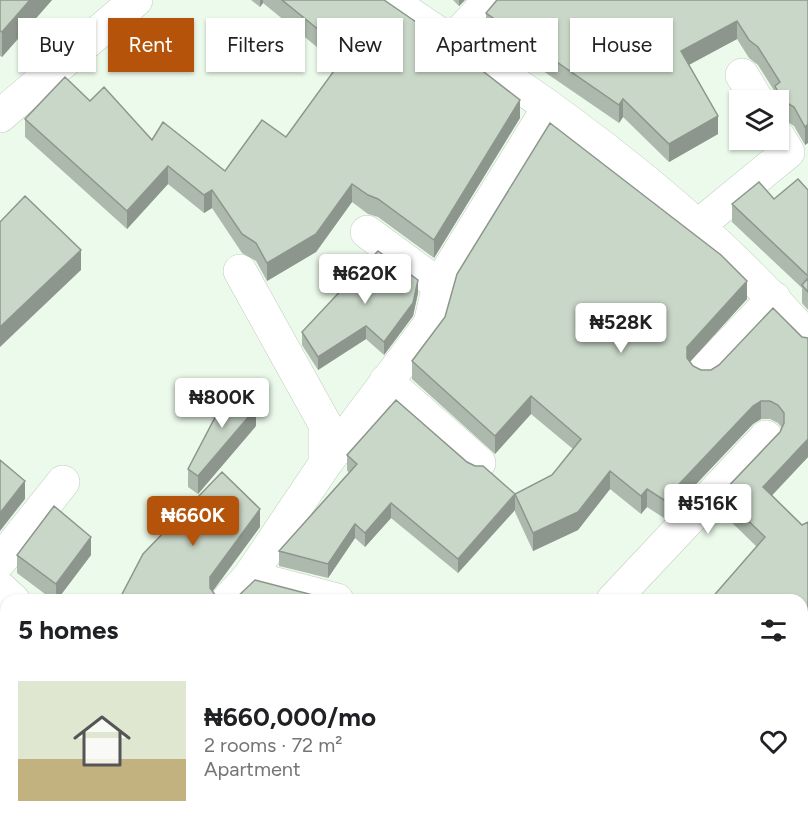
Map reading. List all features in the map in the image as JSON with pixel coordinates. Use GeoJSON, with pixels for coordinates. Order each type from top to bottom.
{"type":"FeatureCollection","features":[{"type":"Feature","properties":{"kind":"street"},"geometry":{"type":"LineString","coordinates":[[0,117],[136,0]]}},
{"type":"Feature","properties":{"kind":"street"},"geometry":{"type":"LineString","coordinates":[[390,0],[415,18]]}},
{"type":"Feature","properties":{"kind":"street"},"geometry":{"type":"LineString","coordinates":[[473,18],[490,0]]}},
{"type":"Feature","properties":{"kind":"street"},"geometry":{"type":"LineString","coordinates":[[495,72],[549,107],[699,225],[774,298],[808,338]]}},
{"type":"Feature","properties":{"kind":"street"},"geometry":{"type":"LineString","coordinates":[[284,594],[239,589],[325,464],[430,324],[439,285],[549,107]]}},
{"type":"Feature","properties":{"kind":"street"},"geometry":{"type":"LineString","coordinates":[[699,225],[788,152],[787,150]]}},
{"type":"Feature","properties":{"kind":"street"},"geometry":{"type":"LineString","coordinates":[[367,232],[439,285]]}},
{"type":"Feature","properties":{"kind":"street"},"geometry":{"type":"LineString","coordinates":[[240,271],[325,424],[325,464]]}},
{"type":"Feature","properties":{"kind":"street"},"geometry":{"type":"LineString","coordinates":[[705,370],[774,298]]}},
{"type":"Feature","properties":{"kind":"street"},"geometry":{"type":"LineString","coordinates":[[386,381],[479,463]]}},
{"type":"Feature","properties":{"kind":"street"},"geometry":{"type":"LineString","coordinates":[[619,594],[766,437]]}},
{"type":"Feature","properties":{"kind":"street"},"geometry":{"type":"LineString","coordinates":[[0,561],[63,482]]}},
{"type":"Feature","properties":{"kind":"building"},"geometry":{"type":"Polygon","coordinates":[[[0,0],[30,0],[2,32],[0,31],[0,0]]]}},
{"type":"Feature","properties":{"kind":"building"},"geometry":{"type":"Polygon","coordinates":[[[282,0],[384,0],[415,21],[415,72],[484,72],[520,100],[434,240],[378,199],[352,184],[316,234],[267,263],[256,243],[242,234],[212,190],[204,195],[168,166],[127,211],[25,119],[65,77],[90,101],[104,87],[152,140],[163,122],[225,171],[262,120],[286,137],[333,72],[403,72],[403,18],[317,18],[317,29],[282,0]]]}},
{"type":"Feature","properties":{"kind":"building"},"geometry":{"type":"Polygon","coordinates":[[[497,0],[808,0],[808,124],[805,127],[794,107],[789,104],[789,90],[777,90],[775,86],[780,82],[758,47],[749,40],[737,21],[681,51],[718,116],[669,144],[623,99],[619,105],[571,72],[673,72],[673,18],[570,18],[570,71],[558,63],[558,18],[493,18],[486,13],[497,0]]]}},
{"type":"Feature","properties":{"kind":"building"},"geometry":{"type":"Polygon","coordinates":[[[550,123],[721,255],[747,281],[687,347],[687,358],[693,366],[701,370],[711,370],[719,365],[773,308],[802,337],[808,338],[808,439],[763,487],[802,525],[808,522],[808,594],[715,594],[765,537],[721,494],[780,432],[784,423],[784,413],[778,405],[770,401],[761,401],[753,406],[664,500],[647,489],[641,496],[610,471],[578,512],[533,533],[515,494],[552,475],[581,439],[531,396],[495,436],[412,361],[445,317],[457,274],[550,123]]]}},
{"type":"Feature","properties":{"kind":"building"},"geometry":{"type":"Polygon","coordinates":[[[798,179],[808,190],[808,276],[732,204],[759,182],[774,199],[798,179]]]}},
{"type":"Feature","properties":{"kind":"building"},"geometry":{"type":"Polygon","coordinates":[[[25,196],[81,250],[0,327],[0,222],[25,196]]]}},
{"type":"Feature","properties":{"kind":"building"},"geometry":{"type":"Polygon","coordinates":[[[378,251],[418,280],[413,303],[384,342],[366,326],[318,357],[302,332],[378,251]]]}},
{"type":"Feature","properties":{"kind":"building"},"geometry":{"type":"Polygon","coordinates":[[[808,278],[808,292],[802,285],[808,278]]]}},
{"type":"Feature","properties":{"kind":"building"},"geometry":{"type":"Polygon","coordinates":[[[231,387],[256,408],[198,476],[188,469],[231,387]]]}},
{"type":"Feature","properties":{"kind":"building"},"geometry":{"type":"Polygon","coordinates":[[[396,400],[467,462],[475,466],[483,466],[515,494],[458,559],[391,503],[365,533],[355,524],[328,564],[279,551],[357,464],[347,455],[396,400]]]}},
{"type":"Feature","properties":{"kind":"building"},"geometry":{"type":"Polygon","coordinates":[[[0,460],[25,481],[0,513],[0,460]]]}},
{"type":"Feature","properties":{"kind":"building"},"geometry":{"type":"Polygon","coordinates":[[[222,472],[260,509],[210,577],[210,588],[214,594],[122,594],[143,554],[222,472]]]}},
{"type":"Feature","properties":{"kind":"building"},"geometry":{"type":"Polygon","coordinates":[[[54,506],[91,537],[56,584],[17,555],[54,506]]]}},
{"type":"Feature","properties":{"kind":"building"},"geometry":{"type":"Polygon","coordinates":[[[255,580],[309,594],[240,594],[255,580]]]}}]}
